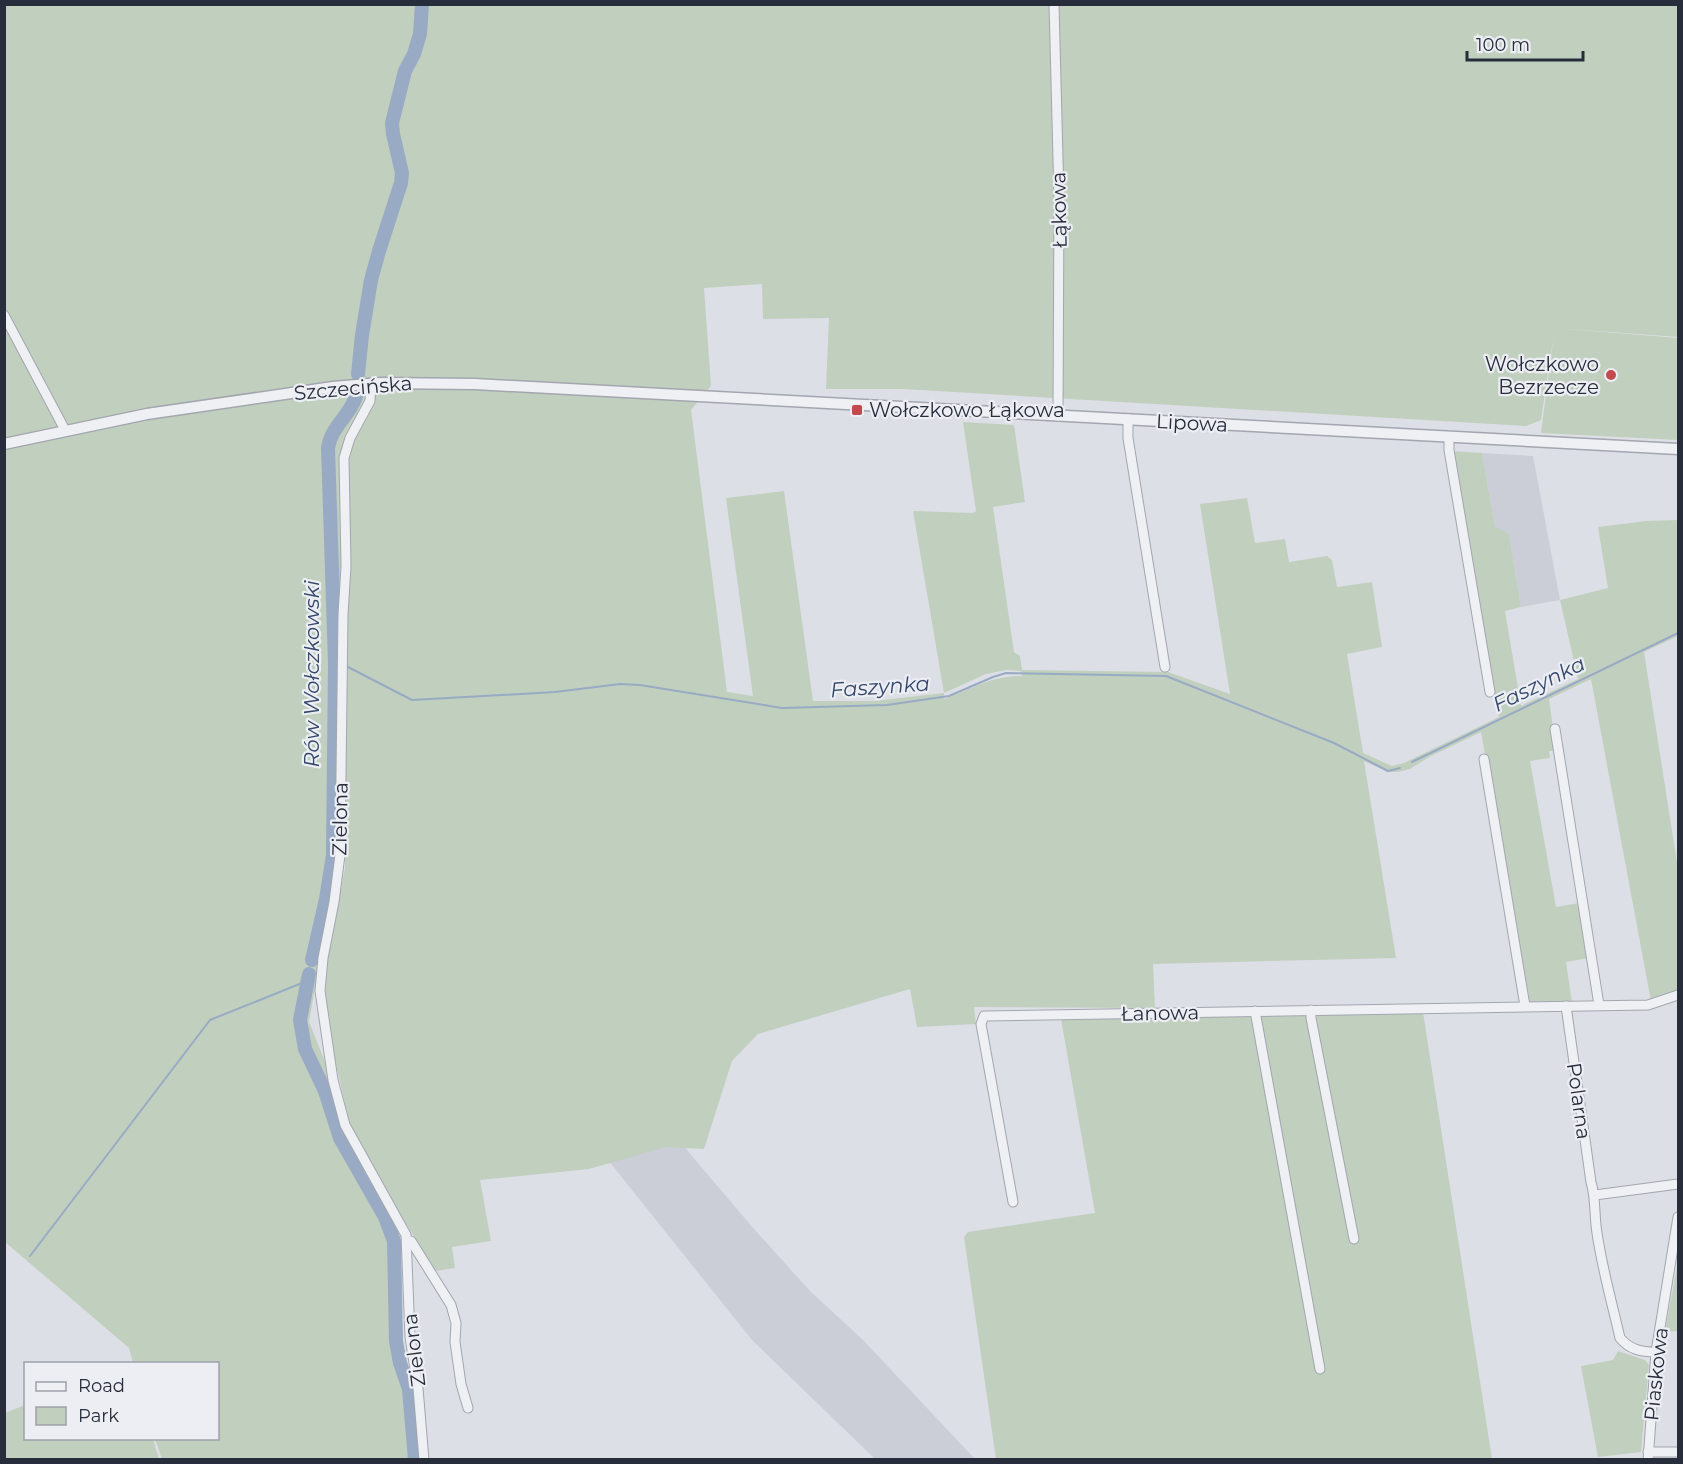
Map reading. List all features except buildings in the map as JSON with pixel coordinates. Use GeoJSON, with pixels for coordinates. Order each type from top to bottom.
{"type":"FeatureCollection","features":[{"type":"Feature","properties":{"kind":"street","name":"Łąkowa"},"geometry":{"type":"LineString","coordinates":[[1054,4],[1059,198],[1058,416]]}},
{"type":"Feature","properties":{"kind":"street"},"geometry":{"type":"LineString","coordinates":[[4,315],[65,430]]}},
{"type":"Feature","properties":{"kind":"street","name":"Szczecińska"},"geometry":{"type":"LineString","coordinates":[[4,444],[128,417],[333,387],[371,384],[460,384],[705,397]]}},
{"type":"Feature","properties":{"kind":"street","name":"Zielona"},"geometry":{"type":"LineString","coordinates":[[371,384],[370,401],[350,438],[344,458],[346,566],[343,615],[340,855],[323,958],[320,991],[333,1080],[345,1125],[404,1231],[410,1337],[418,1388],[424,1460]]}},
{"type":"Feature","properties":{"kind":"street","name":"Lipowa"},"geometry":{"type":"LineString","coordinates":[[705,397],[1678,449]]}},
{"type":"Feature","properties":{"kind":"street"},"geometry":{"type":"LineString","coordinates":[[1128,419],[1128,438],[1165,667]]}},
{"type":"Feature","properties":{"kind":"street"},"geometry":{"type":"LineString","coordinates":[[1449,437],[1449,450],[1490,692]]}},
{"type":"Feature","properties":{"kind":"street"},"geometry":{"type":"LineString","coordinates":[[1555,729],[1599,1005]]}},
{"type":"Feature","properties":{"kind":"street"},"geometry":{"type":"LineString","coordinates":[[1484,759],[1525,1006]]}},
{"type":"Feature","properties":{"kind":"street","name":"Łanowa"},"geometry":{"type":"LineString","coordinates":[[1013,1202],[981,1024],[984,1016],[1648,1005],[1678,995]]}},
{"type":"Feature","properties":{"kind":"street","name":"Polarna"},"geometry":{"type":"LineString","coordinates":[[1566,1006],[1591,1182],[1595,1195],[1593,1209],[1597,1234],[1620,1338],[1635,1350],[1656,1353]]}},
{"type":"Feature","properties":{"kind":"street"},"geometry":{"type":"LineString","coordinates":[[1311,1010],[1354,1239]]}},
{"type":"Feature","properties":{"kind":"street"},"geometry":{"type":"LineString","coordinates":[[1255,1011],[1320,1369]]}},
{"type":"Feature","properties":{"kind":"street"},"geometry":{"type":"LineString","coordinates":[[1595,1195],[1678,1184]]}},
{"type":"Feature","properties":{"kind":"street","name":"Piaskowa"},"geometry":{"type":"LineString","coordinates":[[1648,1456],[1656,1353],[1678,1217]]}},
{"type":"Feature","properties":{"kind":"street","name":"Zielona"},"geometry":{"type":"LineString","coordinates":[[406,1241],[411,1241],[451,1305],[456,1323],[455,1342],[461,1384],[468,1408]]}},
{"type":"Feature","properties":{"kind":"street"},"geometry":{"type":"LineString","coordinates":[[1648,1456],[1678,1452]]}},
{"type":"Feature","properties":{"kind":"shaded area"},"geometry":{"type":"Polygon","coordinates":[[[4,292],[198,332],[654,1104],[691,1155],[754,1229],[811,1292],[862,1339],[975,1459],[875,1459],[752,1340],[556,1095],[348,865],[320,757],[4,292]]]}},
{"type":"Feature","properties":{"kind":"shaded area"},"geometry":{"type":"Polygon","coordinates":[[[1482,453],[1533,456],[1560,600],[1521,607],[1509,535],[1495,528],[1482,453]]]}},
{"type":"Feature","properties":{"kind":"green space"},"geometry":{"type":"Polygon","coordinates":[[[4,5],[1678,5],[1678,337],[1555,328],[1678,338],[1678,440],[1541,433],[1554,333],[1541,420],[1526,426],[903,389],[826,389],[829,318],[763,319],[762,284],[704,288],[711,386],[691,410],[727,692],[753,696],[726,498],[784,491],[813,701],[874,701],[944,693],[913,511],[973,513],[976,511],[963,422],[1014,425],[1025,502],[993,507],[1014,652],[1020,656],[1022,670],[1168,672],[1230,694],[1200,504],[1247,498],[1255,543],[1285,539],[1289,562],[1327,556],[1332,560],[1337,587],[1372,582],[1382,647],[1347,654],[1363,753],[1392,766],[1404,763],[1499,717],[1451,451],[1482,453],[1495,527],[1509,534],[1521,607],[1505,611],[1521,706],[1578,679],[1560,600],[1608,588],[1598,527],[1678,520],[1678,636],[1644,652],[1678,869],[1678,992],[1651,1001],[1591,679],[1549,699],[1556,751],[1549,751],[1550,758],[1530,761],[1556,907],[1579,903],[1589,958],[1566,962],[1572,1002],[1530,1002],[1481,732],[1429,757],[1410,769],[1398,772],[1388,772],[1364,761],[1396,958],[1153,964],[1155,1008],[974,1007],[976,1024],[917,1027],[910,989],[758,1034],[732,1061],[704,1149],[666,1147],[589,1169],[480,1180],[491,1241],[452,1247],[455,1268],[435,1271],[350,1125],[331,1043],[325,997],[326,962],[345,868],[348,603],[339,603],[335,872],[309,1022],[326,1064],[341,1125],[397,1230],[403,1358],[412,1393],[417,1459],[162,1459],[155,1440],[219,1440],[219,1362],[133,1362],[129,1348],[5,1242],[4,5]],[[1007,670],[986,674],[944,693],[944,699],[1000,678],[1022,676],[1021,671],[1007,670]]]}},
{"type":"Feature","properties":{"kind":"green space"},"geometry":{"type":"Polygon","coordinates":[[[1423,1012],[1492,1459],[996,1459],[964,1237],[968,1232],[1095,1213],[1061,1019],[1423,1012]]]}},
{"type":"Feature","properties":{"kind":"green space"},"geometry":{"type":"Polygon","coordinates":[[[1678,1261],[1678,1331],[1665,1332],[1678,1261]]]}},
{"type":"Feature","properties":{"kind":"green space"},"geometry":{"type":"Polygon","coordinates":[[[1618,1351],[1645,1360],[1649,1365],[1641,1452],[1598,1457],[1581,1366],[1613,1360],[1618,1351]]]}},
{"type":"Feature","properties":{"kind":"green space"},"geometry":{"type":"Polygon","coordinates":[[[24,1405],[24,1440],[153,1440],[159,1459],[5,1459],[5,1413],[24,1405]]]}},
{"type":"Feature","properties":{"kind":"waterway","name":"Rów Wołczkowski"},"geometry":{"type":"LineString","coordinates":[[358,374],[371,280],[401,183],[402,173],[392,123],[405,71],[414,54],[420,34],[422,4]]}},
{"type":"Feature","properties":{"kind":"waterway","name":"Rów Wołczkowski"},"geometry":{"type":"LineString","coordinates":[[312,960],[333,855],[335,663],[328,448],[333,433],[351,407],[357,393]]}},
{"type":"Feature","properties":{"kind":"waterway","name":"Faszynka"},"geometry":{"type":"LineString","coordinates":[[1412,762],[1678,633]]}},
{"type":"Feature","properties":{"kind":"waterway","name":"Faszynka"},"geometry":{"type":"LineString","coordinates":[[348,667],[412,700],[555,692],[620,684],[640,685],[782,708],[887,705],[949,696],[1006,673],[1166,676],[1334,743],[1388,771],[1400,768]]}},
{"type":"Feature","properties":{"kind":"waterway","name":"Rów Wołczkowski"},"geometry":{"type":"LineString","coordinates":[[309,974],[300,1020],[305,1049],[325,1091],[340,1138],[385,1217],[394,1241],[396,1341],[400,1363],[409,1389],[415,1460]]}},
{"type":"Feature","properties":{"kind":"waterway"},"geometry":{"type":"LineString","coordinates":[[30,1256],[210,1020],[307,981]]}},
{"type":"Feature","properties":{"kind":"place","name":"Wołczkowo Bezrzecze"},"geometry":{"type":"Point","coordinates":[1611,375]}},
{"type":"Feature","properties":{"kind":"place","name":"Wołczkowo Łąkowa"},"geometry":{"type":"Point","coordinates":[857,410]}}]}
